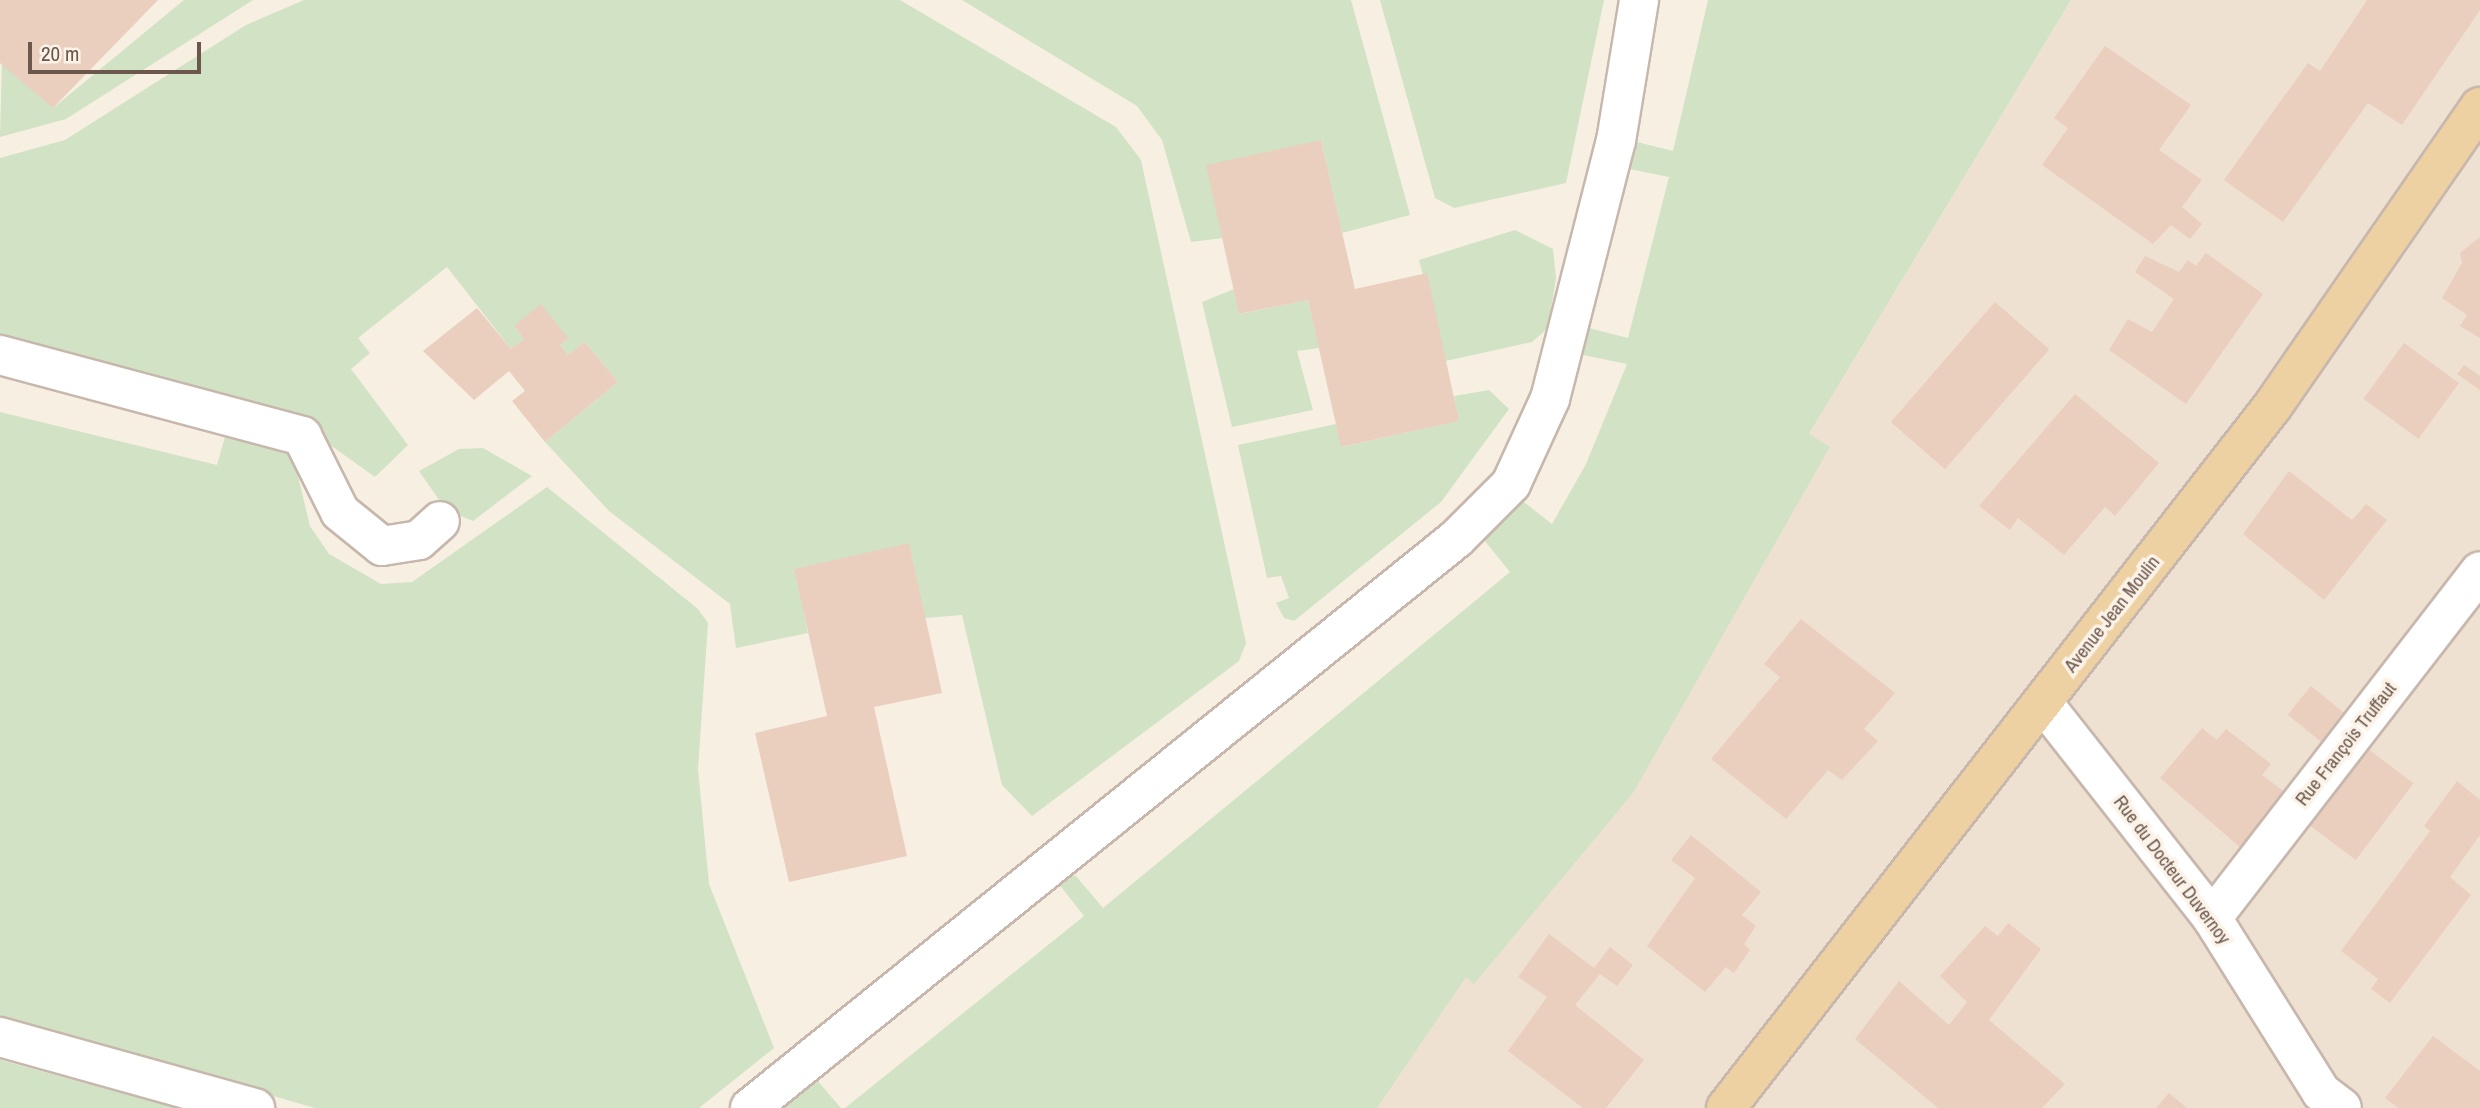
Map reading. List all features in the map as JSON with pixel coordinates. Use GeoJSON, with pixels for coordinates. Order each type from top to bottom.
{"type":"FeatureCollection","features":[{"type":"Feature","properties":{"kind":"main road","name":"Avenue Jean Moulin"},"geometry":{"type":"LineString","coordinates":[[1726,1108],[2272,407],[2480,107]]}},
{"type":"Feature","properties":{"kind":"street"},"geometry":{"type":"LineString","coordinates":[[750,1108],[1456,539],[1511,484],[1550,399],[1616,141],[1639,0]]}},
{"type":"Feature","properties":{"kind":"street"},"geometry":{"type":"LineString","coordinates":[[0,355],[302,436],[340,512],[382,546],[419,540],[440,521]]}},
{"type":"Feature","properties":{"kind":"street","name":"Rue François Truffaut"},"geometry":{"type":"LineString","coordinates":[[2212,918],[2480,571]]}},
{"type":"Feature","properties":{"kind":"street","name":"Rue du Docteur Duvernoy"},"geometry":{"type":"LineString","coordinates":[[2043,703],[2212,918],[2321,1092],[2342,1108]]}},
{"type":"Feature","properties":{"kind":"street"},"geometry":{"type":"LineString","coordinates":[[0,1037],[255,1108]]}},
{"type":"Feature","properties":{"kind":"shaded area"},"geometry":{"type":"Polygon","coordinates":[[[2071,0],[2480,0],[2480,1108],[1302,1108],[1605,772],[2071,0]]]}},
{"type":"Feature","properties":{"kind":"green space"},"geometry":{"type":"Polygon","coordinates":[[[184,0],[253,0],[66,119],[0,137],[2,61],[53,108],[184,0]]]}},
{"type":"Feature","properties":{"kind":"green space"},"geometry":{"type":"Polygon","coordinates":[[[304,0],[900,0],[1116,127],[1141,160],[1246,643],[1239,661],[1032,816],[1002,785],[962,615],[925,618],[909,544],[795,569],[808,633],[736,648],[730,604],[609,511],[545,442],[618,382],[585,342],[568,355],[560,345],[567,338],[514,326],[524,339],[511,349],[447,267],[358,338],[370,353],[351,369],[408,445],[375,477],[319,437],[0,340],[0,158],[65,140],[246,25],[304,0]]]}},
{"type":"Feature","properties":{"kind":"green space"},"geometry":{"type":"Polygon","coordinates":[[[962,0],[1351,0],[1410,215],[1342,233],[1321,140],[1223,238],[1191,242],[1162,140],[1137,106],[962,0]]]}},
{"type":"Feature","properties":{"kind":"green space"},"geometry":{"type":"Polygon","coordinates":[[[1380,0],[1604,0],[1566,183],[1454,208],[1435,198],[1380,0]]]}},
{"type":"Feature","properties":{"kind":"green space"},"geometry":{"type":"Polygon","coordinates":[[[1708,0],[2071,0],[1809,434],[1830,447],[1633,793],[1474,984],[1466,977],[1377,1108],[845,1108],[1084,916],[1058,883],[1075,875],[1103,908],[1510,572],[1484,540],[1520,499],[1552,524],[1586,464],[1627,364],[1583,355],[1589,328],[1628,338],[1669,177],[1625,168],[1629,140],[1673,151],[1708,0]]]}},
{"type":"Feature","properties":{"kind":"green space"},"geometry":{"type":"Polygon","coordinates":[[[1515,230],[1553,249],[1556,278],[1548,328],[1532,342],[1446,361],[1419,260],[1515,230]]]}},
{"type":"Feature","properties":{"kind":"green space"},"geometry":{"type":"Polygon","coordinates":[[[1234,289],[1240,314],[1308,300],[1319,348],[1297,351],[1313,410],[1232,427],[1202,302],[1234,289]]]}},
{"type":"Feature","properties":{"kind":"green space"},"geometry":{"type":"Polygon","coordinates":[[[1489,390],[1509,409],[1441,502],[1294,621],[1284,618],[1276,603],[1289,598],[1281,576],[1267,578],[1238,445],[1336,424],[1342,447],[1458,421],[1454,396],[1489,390]]]}},
{"type":"Feature","properties":{"kind":"green space"},"geometry":{"type":"Polygon","coordinates":[[[0,412],[217,465],[228,426],[275,441],[294,460],[310,526],[329,554],[381,584],[412,582],[547,487],[698,609],[708,623],[698,769],[709,884],[774,1048],[699,1108],[315,1108],[0,1017],[0,412]]]}},
{"type":"Feature","properties":{"kind":"green space"},"geometry":{"type":"Polygon","coordinates":[[[483,448],[532,476],[473,521],[446,510],[419,471],[459,449],[483,448]]]}},
{"type":"Feature","properties":{"kind":"green space"},"geometry":{"type":"Polygon","coordinates":[[[0,1060],[177,1108],[0,1108],[0,1060]]]}},
{"type":"Feature","properties":{"kind":"green space"},"geometry":{"type":"Polygon","coordinates":[[[816,1079],[841,1108],[778,1108],[816,1079]]]}},
{"type":"Feature","properties":{"kind":"building"},"geometry":{"type":"Polygon","coordinates":[[[0,0],[158,0],[53,108],[0,63],[0,0]]]}},
{"type":"Feature","properties":{"kind":"building"},"geometry":{"type":"Polygon","coordinates":[[[2367,0],[2480,0],[2480,10],[2402,125],[2368,103],[2283,222],[2224,180],[2308,63],[2320,71],[2367,0]]]}},
{"type":"Feature","properties":{"kind":"building"},"geometry":{"type":"Polygon","coordinates":[[[2105,46],[2191,105],[2159,150],[2202,180],[2182,207],[2202,224],[2190,239],[2171,225],[2153,244],[2042,165],[2068,128],[2054,118],[2105,46]]]}},
{"type":"Feature","properties":{"kind":"building"},"geometry":{"type":"Polygon","coordinates":[[[1321,140],[1355,289],[1427,273],[1459,421],[1341,447],[1308,300],[1239,314],[1206,165],[1321,140]]]}},
{"type":"Feature","properties":{"kind":"building"},"geometry":{"type":"Polygon","coordinates":[[[2480,237],[2480,338],[2460,326],[2467,315],[2442,298],[2462,263],[2460,253],[2480,237]]]}},
{"type":"Feature","properties":{"kind":"building"},"geometry":{"type":"Polygon","coordinates":[[[2206,253],[2263,294],[2186,404],[2109,350],[2128,319],[2152,332],[2174,299],[2135,272],[2145,256],[2179,272],[2188,260],[2196,266],[2206,253]]]}},
{"type":"Feature","properties":{"kind":"building"},"geometry":{"type":"Polygon","coordinates":[[[1995,302],[2049,349],[1945,469],[1891,422],[1995,302]]]}},
{"type":"Feature","properties":{"kind":"building"},"geometry":{"type":"Polygon","coordinates":[[[541,304],[568,338],[560,345],[568,355],[585,342],[618,382],[545,442],[512,401],[525,391],[509,371],[474,400],[423,351],[477,308],[511,349],[524,339],[514,326],[541,304]]]}},
{"type":"Feature","properties":{"kind":"building"},"geometry":{"type":"Polygon","coordinates":[[[2404,343],[2459,383],[2418,439],[2363,399],[2404,343]]]}},
{"type":"Feature","properties":{"kind":"building"},"geometry":{"type":"Polygon","coordinates":[[[2464,365],[2480,376],[2480,390],[2457,374],[2464,365]]]}},
{"type":"Feature","properties":{"kind":"building"},"geometry":{"type":"Polygon","coordinates":[[[2075,394],[2159,463],[2115,516],[2105,507],[2064,555],[2018,518],[2010,530],[1979,506],[2075,394]]]}},
{"type":"Feature","properties":{"kind":"building"},"geometry":{"type":"Polygon","coordinates":[[[2289,471],[2352,520],[2366,504],[2387,520],[2324,600],[2243,534],[2289,471]]]}},
{"type":"Feature","properties":{"kind":"building"},"geometry":{"type":"Polygon","coordinates":[[[909,543],[942,693],[874,707],[907,856],[789,882],[755,733],[827,716],[794,569],[909,543]]]}},
{"type":"Feature","properties":{"kind":"building"},"geometry":{"type":"Polygon","coordinates":[[[1801,619],[1895,693],[1864,729],[1878,741],[1842,780],[1828,770],[1786,819],[1711,759],[1780,677],[1764,664],[1801,619]]]}},
{"type":"Feature","properties":{"kind":"building"},"geometry":{"type":"Polygon","coordinates":[[[2311,686],[2347,715],[2323,744],[2288,715],[2311,686]]]}},
{"type":"Feature","properties":{"kind":"building"},"geometry":{"type":"Polygon","coordinates":[[[2202,728],[2217,740],[2226,729],[2271,764],[2262,775],[2286,793],[2242,849],[2160,778],[2202,728]]]}},
{"type":"Feature","properties":{"kind":"building"},"geometry":{"type":"Polygon","coordinates":[[[2364,746],[2414,783],[2356,860],[2306,823],[2364,746]]]}},
{"type":"Feature","properties":{"kind":"building"},"geometry":{"type":"Polygon","coordinates":[[[2457,781],[2480,800],[2480,835],[2450,877],[2471,895],[2390,1003],[2371,989],[2378,979],[2341,951],[2430,831],[2424,826],[2457,781]]]}},
{"type":"Feature","properties":{"kind":"building"},"geometry":{"type":"Polygon","coordinates":[[[1691,835],[1761,892],[1742,915],[1756,926],[1744,944],[1750,950],[1734,973],[1726,967],[1705,992],[1647,946],[1695,878],[1671,860],[1691,835]]]}},
{"type":"Feature","properties":{"kind":"building"},"geometry":{"type":"Polygon","coordinates":[[[2008,923],[2041,949],[1989,1020],[2065,1084],[2042,1108],[1938,1108],[1855,1039],[1899,981],[1949,1025],[1967,1002],[1940,976],[1985,926],[1998,936],[2008,923]]]}},
{"type":"Feature","properties":{"kind":"building"},"geometry":{"type":"Polygon","coordinates":[[[1549,934],[1594,968],[1610,947],[1633,965],[1617,986],[1600,974],[1575,1005],[1644,1060],[1606,1108],[1583,1108],[1508,1051],[1547,997],[1518,977],[1549,934]]]}},
{"type":"Feature","properties":{"kind":"building"},"geometry":{"type":"Polygon","coordinates":[[[2433,1036],[2480,1071],[2480,1108],[2398,1108],[2385,1098],[2433,1036]]]}},
{"type":"Feature","properties":{"kind":"building"},"geometry":{"type":"Polygon","coordinates":[[[2169,1093],[2187,1108],[2156,1108],[2169,1093]]]}}]}
